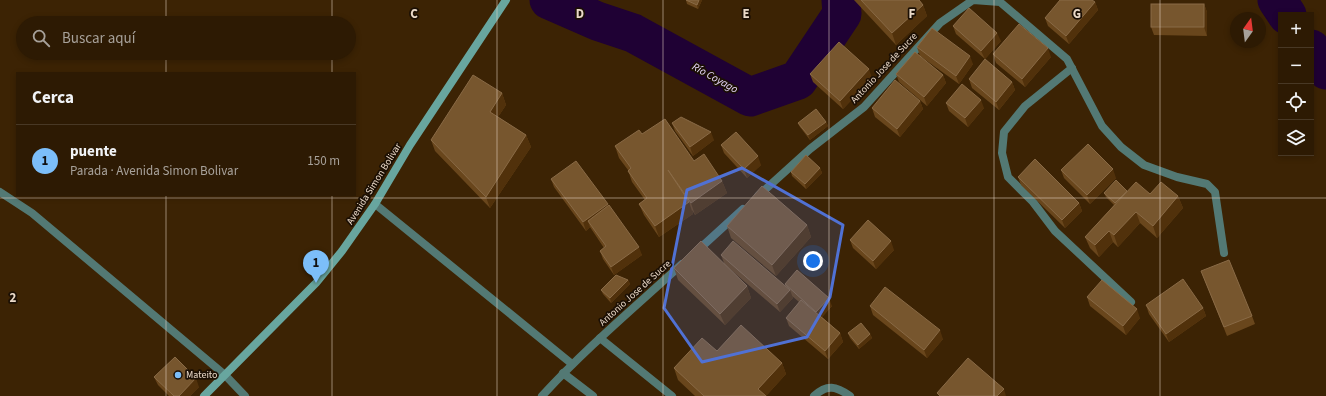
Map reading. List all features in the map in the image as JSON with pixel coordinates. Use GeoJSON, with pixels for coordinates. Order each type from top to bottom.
{"type":"FeatureCollection","features":[{"type":"Feature","properties":{"kind":"main road","name":"Avenida Simon Bolivar"},"geometry":{"type":"LineString","coordinates":[[204,396],[316,283],[350,241],[375,204],[410,145],[506,0]]}},
{"type":"Feature","properties":{"kind":"street","name":"Antonio Jose de Sucre"},"geometry":{"type":"LineString","coordinates":[[542,396],[572,364],[600,338],[810,149],[864,107],[940,23],[973,0],[1000,2],[1067,60],[1102,126],[1121,148],[1144,165],[1177,177],[1207,184],[1216,192],[1224,253]]}},
{"type":"Feature","properties":{"kind":"street"},"geometry":{"type":"LineString","coordinates":[[1072,68],[1025,106],[1004,132],[1002,153],[1008,177],[1033,202],[1055,231],[1131,302]]}},
{"type":"Feature","properties":{"kind":"street"},"geometry":{"type":"LineString","coordinates":[[0,192],[32,213],[224,375],[245,396]]}},
{"type":"Feature","properties":{"kind":"street"},"geometry":{"type":"LineString","coordinates":[[375,204],[572,364]]}},
{"type":"Feature","properties":{"kind":"street"},"geometry":{"type":"LineString","coordinates":[[600,338],[672,396]]}},
{"type":"Feature","properties":{"kind":"street"},"geometry":{"type":"LineString","coordinates":[[563,373],[593,396]]}},
{"type":"Feature","properties":{"kind":"street"},"geometry":{"type":"LineString","coordinates":[[814,396],[821,390],[831,387],[839,389],[850,396]]}},
{"type":"Feature","properties":{"kind":"highlighted area"},"geometry":{"type":"Polygon","coordinates":[[[742,168],[843,225],[830,297],[807,337],[702,362],[664,308],[687,190],[742,168]]]}},
{"type":"Feature","properties":{"kind":"building"},"geometry":{"type":"Polygon","coordinates":[[[686,0],[699,0],[697,5],[686,0]]]}},
{"type":"Feature","properties":{"kind":"building"},"geometry":{"type":"Polygon","coordinates":[[[861,0],[919,0],[923,5],[892,33],[861,0]]]}},
{"type":"Feature","properties":{"kind":"building"},"geometry":{"type":"Polygon","coordinates":[[[1060,0],[1092,0],[1095,2],[1066,36],[1045,18],[1060,0]]]}},
{"type":"Feature","properties":{"kind":"building"},"geometry":{"type":"Polygon","coordinates":[[[1151,4],[1204,4],[1204,27],[1151,27],[1151,4]]]}},
{"type":"Feature","properties":{"kind":"building"},"geometry":{"type":"Polygon","coordinates":[[[969,8],[997,33],[981,51],[953,26],[969,8]]]}},
{"type":"Feature","properties":{"kind":"building"},"geometry":{"type":"Polygon","coordinates":[[[1019,24],[1048,48],[1022,79],[993,54],[1019,24]]]}},
{"type":"Feature","properties":{"kind":"building"},"geometry":{"type":"Polygon","coordinates":[[[932,28],[970,56],[956,76],[917,47],[932,28]]]}},
{"type":"Feature","properties":{"kind":"building"},"geometry":{"type":"Polygon","coordinates":[[[839,42],[869,69],[840,101],[810,74],[839,42]]]}},
{"type":"Feature","properties":{"kind":"building"},"geometry":{"type":"Polygon","coordinates":[[[915,52],[943,75],[924,97],[896,74],[915,52]]]}},
{"type":"Feature","properties":{"kind":"building"},"geometry":{"type":"Polygon","coordinates":[[[985,59],[1012,82],[996,102],[969,79],[985,59]]]}},
{"type":"Feature","properties":{"kind":"building"},"geometry":{"type":"Polygon","coordinates":[[[473,75],[502,93],[490,112],[526,135],[486,197],[431,140],[473,75]]]}},
{"type":"Feature","properties":{"kind":"building"},"geometry":{"type":"Polygon","coordinates":[[[895,80],[920,101],[897,129],[872,108],[895,80]]]}},
{"type":"Feature","properties":{"kind":"building"},"geometry":{"type":"Polygon","coordinates":[[[962,84],[981,100],[965,118],[946,103],[962,84]]]}},
{"type":"Feature","properties":{"kind":"building"},"geometry":{"type":"Polygon","coordinates":[[[816,109],[826,122],[808,135],[798,123],[816,109]]]}},
{"type":"Feature","properties":{"kind":"building"},"geometry":{"type":"Polygon","coordinates":[[[681,117],[711,132],[690,147],[672,123],[681,117]]]}},
{"type":"Feature","properties":{"kind":"building"},"geometry":{"type":"Polygon","coordinates":[[[665,119],[694,161],[704,154],[722,181],[691,203],[668,170],[689,202],[655,226],[639,204],[647,198],[628,171],[631,168],[615,146],[639,130],[642,134],[665,119]]]}},
{"type":"Feature","properties":{"kind":"building"},"geometry":{"type":"Polygon","coordinates":[[[736,132],[758,156],[744,169],[721,145],[736,132]]]}},
{"type":"Feature","properties":{"kind":"building"},"geometry":{"type":"Polygon","coordinates":[[[1088,144],[1113,169],[1087,195],[1061,170],[1088,144]]]}},
{"type":"Feature","properties":{"kind":"building"},"geometry":{"type":"Polygon","coordinates":[[[806,155],[820,168],[805,184],[791,172],[806,155]]]}},
{"type":"Feature","properties":{"kind":"building"},"geometry":{"type":"Polygon","coordinates":[[[1035,159],[1079,203],[1062,220],[1018,177],[1035,159]]]}},
{"type":"Feature","properties":{"kind":"building"},"geometry":{"type":"Polygon","coordinates":[[[576,161],[608,204],[583,222],[551,179],[576,161]]]}},
{"type":"Feature","properties":{"kind":"building"},"geometry":{"type":"Polygon","coordinates":[[[1116,180],[1127,191],[1115,203],[1104,193],[1116,180]]]}},
{"type":"Feature","properties":{"kind":"building"},"geometry":{"type":"Polygon","coordinates":[[[1136,182],[1150,194],[1161,182],[1178,196],[1153,226],[1136,212],[1114,235],[1109,231],[1095,245],[1085,237],[1136,182]]]}},
{"type":"Feature","properties":{"kind":"building"},"geometry":{"type":"Polygon","coordinates":[[[762,186],[807,225],[772,265],[727,226],[762,186]]]}},
{"type":"Feature","properties":{"kind":"building"},"geometry":{"type":"Polygon","coordinates":[[[609,205],[639,247],[611,267],[600,251],[606,246],[588,221],[609,205]]]}},
{"type":"Feature","properties":{"kind":"building"},"geometry":{"type":"Polygon","coordinates":[[[868,220],[891,241],[873,261],[850,240],[868,220]]]}},
{"type":"Feature","properties":{"kind":"building"},"geometry":{"type":"Polygon","coordinates":[[[701,241],[747,286],[720,314],[674,268],[701,241]]]}},
{"type":"Feature","properties":{"kind":"building"},"geometry":{"type":"Polygon","coordinates":[[[733,241],[790,290],[777,304],[721,255],[733,241]]]}},
{"type":"Feature","properties":{"kind":"building"},"geometry":{"type":"Polygon","coordinates":[[[1229,260],[1252,316],[1224,327],[1201,271],[1229,260]]]}},
{"type":"Feature","properties":{"kind":"building"},"geometry":{"type":"Polygon","coordinates":[[[797,270],[829,298],[816,312],[785,284],[797,270]]]}},
{"type":"Feature","properties":{"kind":"building"},"geometry":{"type":"Polygon","coordinates":[[[616,275],[628,280],[610,298],[601,290],[616,275]]]}},
{"type":"Feature","properties":{"kind":"building"},"geometry":{"type":"Polygon","coordinates":[[[1183,279],[1203,308],[1166,334],[1146,305],[1183,279]]]}},
{"type":"Feature","properties":{"kind":"building"},"geometry":{"type":"Polygon","coordinates":[[[1102,280],[1137,309],[1123,326],[1087,297],[1102,280]]]}},
{"type":"Feature","properties":{"kind":"building"},"geometry":{"type":"Polygon","coordinates":[[[885,287],[940,330],[924,350],[870,306],[885,287]]]}},
{"type":"Feature","properties":{"kind":"building"},"geometry":{"type":"Polygon","coordinates":[[[801,300],[840,333],[825,351],[786,318],[801,300]]]}},
{"type":"Feature","properties":{"kind":"building"},"geometry":{"type":"Polygon","coordinates":[[[861,323],[870,334],[858,345],[848,333],[861,323]]]}},
{"type":"Feature","properties":{"kind":"building"},"geometry":{"type":"Polygon","coordinates":[[[741,325],[782,363],[758,389],[766,396],[704,396],[674,368],[702,338],[717,351],[741,325]]]}},
{"type":"Feature","properties":{"kind":"building","name":"Mateito"},"geometry":{"type":"Polygon","coordinates":[[[175,357],[196,378],[179,396],[174,396],[154,377],[175,357]]]}},
{"type":"Feature","properties":{"kind":"building"},"geometry":{"type":"Polygon","coordinates":[[[968,358],[1004,389],[997,396],[940,396],[937,393],[968,358]]]}},
{"type":"Feature","properties":{"kind":"waterway","name":"Río Coyago"},"geometry":{"type":"LineString","coordinates":[[549,0],[597,21],[633,33],[750,97],[798,80],[842,14],[841,0]]}},
{"type":"Feature","properties":{"kind":"waterway","name":"Río Coyago"},"geometry":{"type":"LineString","coordinates":[[1277,0],[1285,12]]}},
{"type":"Feature","properties":{"kind":"waterway","name":"Río Coyago"},"geometry":{"type":"LineString","coordinates":[[1314,53],[1326,70]]}},
{"type":"Feature","properties":{"kind":"place","name":"puente"},"geometry":{"type":"Point","coordinates":[316,283]}},
{"type":"Feature","properties":{"kind":"place","name":"Mateito"},"geometry":{"type":"Point","coordinates":[178,375]}}]}
